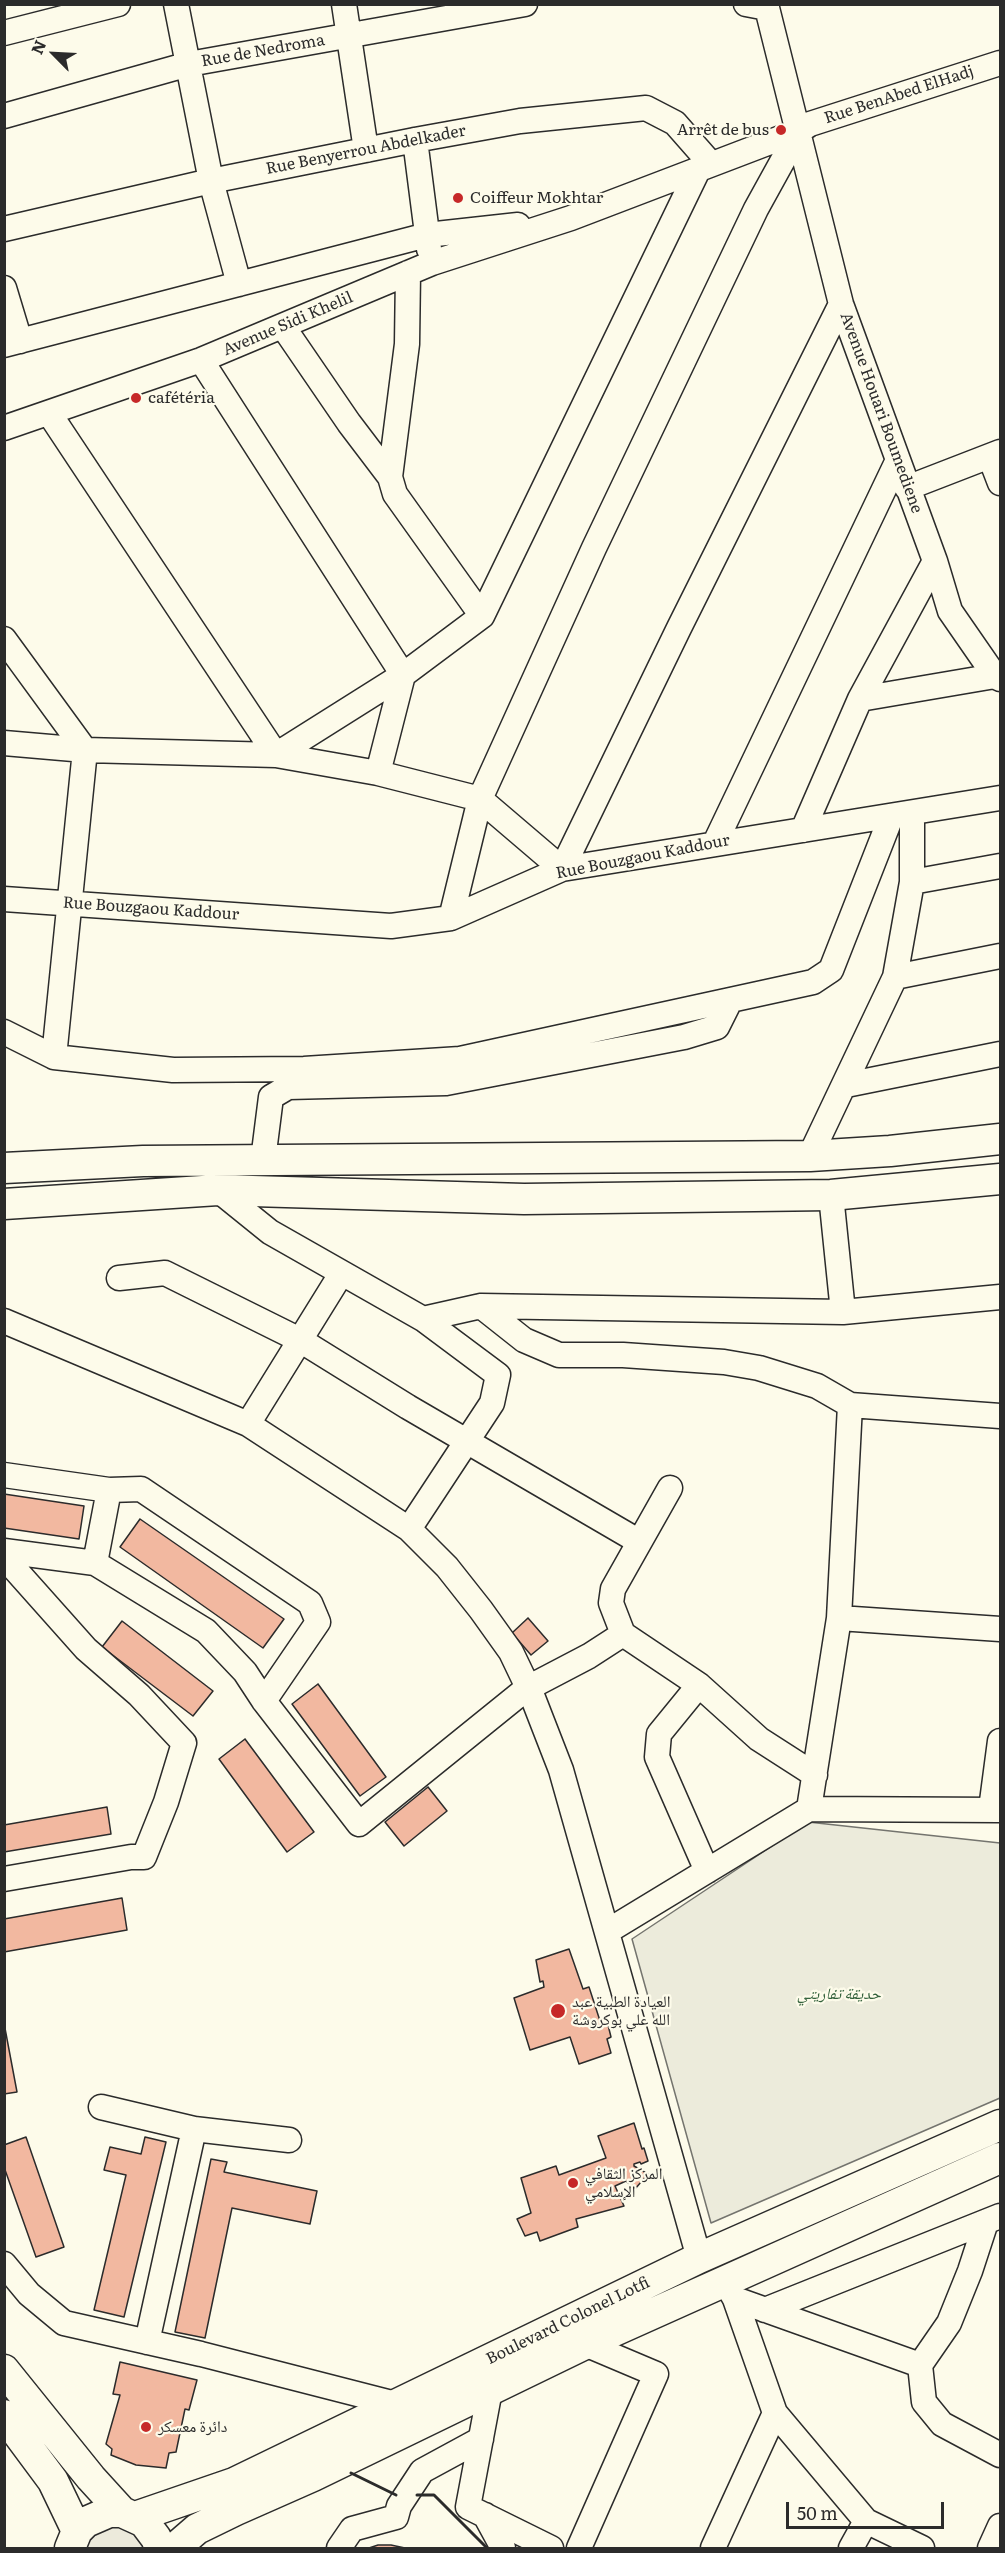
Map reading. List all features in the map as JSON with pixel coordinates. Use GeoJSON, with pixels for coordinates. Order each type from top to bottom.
{"type":"FeatureCollection","features":[{"type":"Feature","properties":{"kind":"main road"},"geometry":{"type":"LineString","coordinates":[[4,1168],[143,1161],[810,1156],[890,1151],[1000,1139]]}},
{"type":"Feature","properties":{"kind":"main road"},"geometry":{"type":"LineString","coordinates":[[4,1204],[218,1190],[524,1199],[831,1195],[1000,1179]]}},
{"type":"Feature","properties":{"kind":"main road","name":"Boulevard Colonel Lotfi"},"geometry":{"type":"LineString","coordinates":[[74,2540],[97,2515],[109,2512],[129,2515],[234,2483],[699,2258],[1000,2125]]}},
{"type":"Feature","properties":{"kind":"main road","name":"Boulevard Colonel Lotfi"},"geometry":{"type":"LineString","coordinates":[[175,2548],[198,2529],[217,2518],[314,2476],[585,2344],[730,2290],[1000,2158]]}},
{"type":"Feature","properties":{"kind":"main road"},"geometry":{"type":"LineString","coordinates":[[4,2370],[80,2464],[129,2515],[151,2529],[160,2548]]}},
{"type":"Feature","properties":{"kind":"main road"},"geometry":{"type":"LineString","coordinates":[[4,2415],[53,2481],[74,2540]]}},
{"type":"Feature","properties":{"kind":"street"},"geometry":{"type":"LineString","coordinates":[[4,33],[118,4]]}},
{"type":"Feature","properties":{"kind":"street"},"geometry":{"type":"LineString","coordinates":[[176,4],[211,181],[239,284]]}},
{"type":"Feature","properties":{"kind":"street"},"geometry":{"type":"LineString","coordinates":[[344,4],[366,150]]}},
{"type":"Feature","properties":{"kind":"street","name":"Rue de Nedroma"},"geometry":{"type":"LineString","coordinates":[[4,116],[189,64],[525,4]]}},
{"type":"Feature","properties":{"kind":"street"},"geometry":{"type":"LineString","coordinates":[[451,918],[480,799],[594,548],[746,230],[799,131],[765,6]]}},
{"type":"Feature","properties":{"kind":"street","name":"Rue BenAbed ElHadj"},"geometry":{"type":"LineString","coordinates":[[799,131],[810,124],[1000,63]]}},
{"type":"Feature","properties":{"kind":"street","name":"Rue Benyerrou Abdelkader"},"geometry":{"type":"LineString","coordinates":[[4,229],[211,181],[415,140],[520,121],[646,108],[675,123],[704,167]]}},
{"type":"Feature","properties":{"kind":"street","name":"Avenue Sidi Khelil"},"geometry":{"type":"LineString","coordinates":[[4,428],[201,360],[284,328],[432,263],[571,219],[799,131]]}},
{"type":"Feature","properties":{"kind":"street","name":"Avenue Houari Boumediene"},"geometry":{"type":"LineString","coordinates":[[799,131],[841,304],[935,561],[950,611],[998,678]]}},
{"type":"Feature","properties":{"kind":"street"},"geometry":{"type":"LineString","coordinates":[[415,140],[432,263]]}},
{"type":"Feature","properties":{"kind":"street"},"geometry":{"type":"LineString","coordinates":[[276,755],[403,675],[482,616],[704,167]]}},
{"type":"Feature","properties":{"kind":"street","name":"Avenue Sidi Khelil"},"geometry":{"type":"LineString","coordinates":[[12,343],[427,235],[571,219]]}},
{"type":"Feature","properties":{"kind":"street"},"geometry":{"type":"LineString","coordinates":[[408,273],[407,344],[390,477],[394,494],[482,616]]}},
{"type":"Feature","properties":{"kind":"street"},"geometry":{"type":"LineString","coordinates":[[4,288],[12,343]]}},
{"type":"Feature","properties":{"kind":"street"},"geometry":{"type":"LineString","coordinates":[[4,743],[85,750],[276,755],[378,773],[480,799],[562,869],[841,304]]}},
{"type":"Feature","properties":{"kind":"street"},"geometry":{"type":"LineString","coordinates":[[284,328],[349,423],[390,477]]}},
{"type":"Feature","properties":{"kind":"street"},"geometry":{"type":"LineString","coordinates":[[201,360],[403,675],[378,773]]}},
{"type":"Feature","properties":{"kind":"street"},"geometry":{"type":"LineString","coordinates":[[49,413],[276,755]]}},
{"type":"Feature","properties":{"kind":"street"},"geometry":{"type":"LineString","coordinates":[[907,488],[995,454],[1000,483]]}},
{"type":"Feature","properties":{"kind":"street"},"geometry":{"type":"LineString","coordinates":[[715,843],[897,462]]}},
{"type":"Feature","properties":{"kind":"street"},"geometry":{"type":"LineString","coordinates":[[802,830],[860,699],[935,561]]}},
{"type":"Feature","properties":{"kind":"street"},"geometry":{"type":"LineString","coordinates":[[4,639],[85,750],[54,1057]]}},
{"type":"Feature","properties":{"kind":"street"},"geometry":{"type":"LineString","coordinates":[[860,699],[998,678]]}},
{"type":"Feature","properties":{"kind":"street","name":"Rue Bouzgaou Kaddour"},"geometry":{"type":"LineString","coordinates":[[4,899],[391,926],[451,918],[562,869],[1000,798]]}},
{"type":"Feature","properties":{"kind":"street"},"geometry":{"type":"LineString","coordinates":[[810,1156],[895,977],[912,882],[901,815]]}},
{"type":"Feature","properties":{"kind":"street"},"geometry":{"type":"LineString","coordinates":[[4,1032],[54,1057],[173,1070],[304,1069],[460,1059],[813,982],[831,970],[901,815]]}},
{"type":"Feature","properties":{"kind":"street"},"geometry":{"type":"LineString","coordinates":[[912,882],[1000,866]]}},
{"type":"Feature","properties":{"kind":"street"},"geometry":{"type":"LineString","coordinates":[[895,977],[1000,956]]}},
{"type":"Feature","properties":{"kind":"street"},"geometry":{"type":"LineString","coordinates":[[262,1160],[271,1097],[288,1087],[446,1083],[684,1037],[717,1028],[730,1001]]}},
{"type":"Feature","properties":{"kind":"street"},"geometry":{"type":"LineString","coordinates":[[846,1084],[1000,1054]]}},
{"type":"Feature","properties":{"kind":"street"},"geometry":{"type":"LineString","coordinates":[[218,1190],[270,1232],[423,1319],[498,1375],[492,1403],[409,1529]]}},
{"type":"Feature","properties":{"kind":"street"},"geometry":{"type":"LineString","coordinates":[[831,1195],[843,1312]]}},
{"type":"Feature","properties":{"kind":"street"},"geometry":{"type":"LineString","coordinates":[[119,1278],[165,1274],[300,1340],[638,1541]]}},
{"type":"Feature","properties":{"kind":"street"},"geometry":{"type":"LineString","coordinates":[[249,1424],[341,1274]]}},
{"type":"Feature","properties":{"kind":"street"},"geometry":{"type":"LineString","coordinates":[[423,1319],[481,1306],[843,1312],[1000,1297]]}},
{"type":"Feature","properties":{"kind":"street"},"geometry":{"type":"LineString","coordinates":[[481,1306],[524,1340],[559,1355],[623,1355],[724,1362],[759,1368],[817,1386],[850,1405],[1000,1416]]}},
{"type":"Feature","properties":{"kind":"street"},"geometry":{"type":"LineString","coordinates":[[4,1321],[249,1424],[409,1529],[447,1566],[481,1610],[511,1652],[526,1689],[533,1698],[561,1770],[699,2258]]}},
{"type":"Feature","properties":{"kind":"street"},"geometry":{"type":"LineString","coordinates":[[809,1809],[840,1618],[850,1405]]}},
{"type":"Feature","properties":{"kind":"street"},"geometry":{"type":"LineString","coordinates":[[4,1475],[110,1490],[141,1489],[310,1603],[318,1622],[264,1701]]}},
{"type":"Feature","properties":{"kind":"street"},"geometry":{"type":"LineString","coordinates":[[670,1488],[638,1541],[613,1589],[611,1603],[623,1634],[699,1685],[759,1739],[815,1775]]}},
{"type":"Feature","properties":{"kind":"street"},"geometry":{"type":"LineString","coordinates":[[95,1563],[110,1490]]}},
{"type":"Feature","properties":{"kind":"street"},"geometry":{"type":"LineString","coordinates":[[4,1551],[95,1563],[206,1631],[244,1672],[359,1824],[526,1689],[589,1656],[623,1634]]}},
{"type":"Feature","properties":{"kind":"street"},"geometry":{"type":"LineString","coordinates":[[4,1557],[86,1649],[139,1695],[184,1743],[166,1802],[144,1857],[131,1857],[4,1879]]}},
{"type":"Feature","properties":{"kind":"street"},"geometry":{"type":"LineString","coordinates":[[840,1618],[1000,1629]]}},
{"type":"Feature","properties":{"kind":"street"},"geometry":{"type":"LineString","coordinates":[[699,1685],[659,1734],[657,1757],[707,1871]]}},
{"type":"Feature","properties":{"kind":"street"},"geometry":{"type":"LineString","coordinates":[[608,1930],[809,1809],[996,1810],[1000,1741]]}},
{"type":"Feature","properties":{"kind":"street"},"geometry":{"type":"LineString","coordinates":[[101,2107],[194,2129],[289,2140]]}},
{"type":"Feature","properties":{"kind":"street"},"geometry":{"type":"LineString","coordinates":[[147,2342],[194,2129]]}},
{"type":"Feature","properties":{"kind":"street"},"geometry":{"type":"LineString","coordinates":[[765,2310],[993,2219]]}},
{"type":"Feature","properties":{"kind":"street"},"geometry":{"type":"LineString","coordinates":[[993,2219],[949,2323],[920,2365],[924,2402],[942,2424],[1000,2455]]}},
{"type":"Feature","properties":{"kind":"street"},"geometry":{"type":"LineString","coordinates":[[4,2264],[29,2294],[64,2323],[396,2404]]}},
{"type":"Feature","properties":{"kind":"street"},"geometry":{"type":"LineString","coordinates":[[730,2290],[765,2310],[920,2365]]}},
{"type":"Feature","properties":{"kind":"street"},"geometry":{"type":"LineString","coordinates":[[730,2290],[775,2413],[866,2521],[922,2548]]}},
{"type":"Feature","properties":{"kind":"street"},"geometry":{"type":"LineString","coordinates":[[579,2548],[656,2374],[585,2344]]}},
{"type":"Feature","properties":{"kind":"street"},"geometry":{"type":"LineString","coordinates":[[490,2390],[468,2507],[552,2548]]}},
{"type":"Feature","properties":{"kind":"street"},"geometry":{"type":"LineString","coordinates":[[713,2548],[775,2413]]}},
{"type":"Feature","properties":{"kind":"street"},"geometry":{"type":"LineString","coordinates":[[339,2548],[352,2529],[396,2517],[399,2506],[422,2471],[481,2439]]}},
{"type":"Feature","properties":{"kind":"street"},"geometry":{"type":"LineString","coordinates":[[484,2515],[503,2548]]}},
{"type":"Feature","properties":{"kind":"street"},"geometry":{"type":"LineString","coordinates":[[851,2548],[866,2521]]}},
{"type":"Feature","properties":{"kind":"street"},"geometry":{"type":"LineString","coordinates":[[990,2548],[1000,2526]]}},
{"type":"Feature","properties":{"kind":"green space","name":"حديقة تفاريتي"},"geometry":{"type":"Polygon","coordinates":[[[808,1822],[1000,1843],[1000,2098],[711,2223],[632,1939],[808,1822]]]}},
{"type":"Feature","properties":{"kind":"shaded area"},"geometry":{"type":"Polygon","coordinates":[[[102,2526],[130,2526],[145,2548],[86,2548],[88,2540],[102,2526]]]}},
{"type":"Feature","properties":{"kind":"building"},"geometry":{"type":"Polygon","coordinates":[[[4,1494],[84,1506],[79,1539],[4,1528],[4,1494]]]}},
{"type":"Feature","properties":{"kind":"building"},"geometry":{"type":"Polygon","coordinates":[[[140,1519],[284,1619],[263,1648],[120,1547],[140,1519]]]}},
{"type":"Feature","properties":{"kind":"building"},"geometry":{"type":"Polygon","coordinates":[[[528,1618],[548,1641],[531,1655],[512,1633],[528,1618]]]}},
{"type":"Feature","properties":{"kind":"building"},"geometry":{"type":"Polygon","coordinates":[[[122,1621],[213,1691],[193,1716],[102,1647],[122,1621]]]}},
{"type":"Feature","properties":{"kind":"building"},"geometry":{"type":"Polygon","coordinates":[[[318,1684],[386,1777],[360,1796],[292,1704],[318,1684]]]}},
{"type":"Feature","properties":{"kind":"building"},"geometry":{"type":"Polygon","coordinates":[[[245,1739],[314,1832],[287,1852],[219,1759],[245,1739]]]}},
{"type":"Feature","properties":{"kind":"building"},"geometry":{"type":"Polygon","coordinates":[[[428,1787],[447,1811],[404,1846],[385,1822],[428,1787]]]}},
{"type":"Feature","properties":{"kind":"building"},"geometry":{"type":"Polygon","coordinates":[[[107,1807],[111,1834],[4,1852],[4,1825],[107,1807]]]}},
{"type":"Feature","properties":{"kind":"building"},"geometry":{"type":"Polygon","coordinates":[[[122,1898],[127,1930],[4,1952],[4,1919],[122,1898]]]}},
{"type":"Feature","properties":{"kind":"building","name":"العيادة الطبية عبد الله علي بوكروشة"},"geometry":{"type":"Polygon","coordinates":[[[569,1949],[583,1989],[589,1987],[602,2027],[608,2025],[611,2037],[607,2039],[611,2053],[579,2064],[570,2037],[530,2050],[514,1998],[544,1987],[543,1981],[540,1982],[536,1960],[569,1949]]]}},
{"type":"Feature","properties":{"kind":"building"},"geometry":{"type":"Polygon","coordinates":[[[4,2023],[17,2092],[4,2094],[4,2023]]]}},
{"type":"Feature","properties":{"kind":"building","name":"المركز الثقافي الإسلامي"},"geometry":{"type":"Polygon","coordinates":[[[634,2123],[648,2161],[634,2164],[634,2166],[648,2174],[635,2189],[626,2181],[615,2186],[624,2206],[576,2219],[578,2227],[540,2241],[537,2232],[525,2236],[517,2219],[531,2213],[521,2178],[556,2166],[559,2175],[606,2158],[598,2136],[634,2123]]]}},
{"type":"Feature","properties":{"kind":"building"},"geometry":{"type":"Polygon","coordinates":[[[26,2137],[64,2247],[36,2257],[4,2167],[4,2145],[26,2137]]]}},
{"type":"Feature","properties":{"kind":"building"},"geometry":{"type":"Polygon","coordinates":[[[145,2137],[166,2142],[124,2317],[94,2310],[126,2175],[104,2170],[110,2147],[141,2154],[145,2137]]]}},
{"type":"Feature","properties":{"kind":"building"},"geometry":{"type":"Polygon","coordinates":[[[211,2159],[227,2162],[224,2172],[317,2191],[310,2224],[232,2208],[205,2338],[175,2332],[211,2159]]]}},
{"type":"Feature","properties":{"kind":"building","name":"دائرة معسكر"},"geometry":{"type":"Polygon","coordinates":[[[120,2362],[197,2380],[189,2410],[185,2409],[176,2452],[169,2453],[166,2468],[136,2465],[111,2455],[112,2449],[106,2444],[120,2395],[113,2394],[120,2362]]]}},
{"type":"Feature","properties":{"kind":"building"},"geometry":{"type":"Polygon","coordinates":[[[391,2545],[405,2548],[369,2548],[391,2545]]]}},
{"type":"Feature","properties":{"kind":"wall"},"geometry":{"type":"LineString","coordinates":[[351,2473],[396,2495]]}},
{"type":"Feature","properties":{"kind":"wall"},"geometry":{"type":"LineString","coordinates":[[417,2495],[434,2495],[487,2548]]}},
{"type":"Feature","properties":{"kind":"place","name":"Arrêt de bus"},"geometry":{"type":"Point","coordinates":[781,130]}},
{"type":"Feature","properties":{"kind":"place","name":"Coiffeur Mokhtar"},"geometry":{"type":"Point","coordinates":[458,198]}},
{"type":"Feature","properties":{"kind":"place","name":"cafétéria"},"geometry":{"type":"Point","coordinates":[136,398]}},
{"type":"Feature","properties":{"kind":"place","name":"العيادة الطبية عبد الله علي بوكروشة"},"geometry":{"type":"Point","coordinates":[558,2011]}},
{"type":"Feature","properties":{"kind":"place","name":"المركز الثقافي الإسلامي"},"geometry":{"type":"Point","coordinates":[573,2183]}},
{"type":"Feature","properties":{"kind":"place","name":"دائرة معسكر"},"geometry":{"type":"Point","coordinates":[146,2427]}}]}
